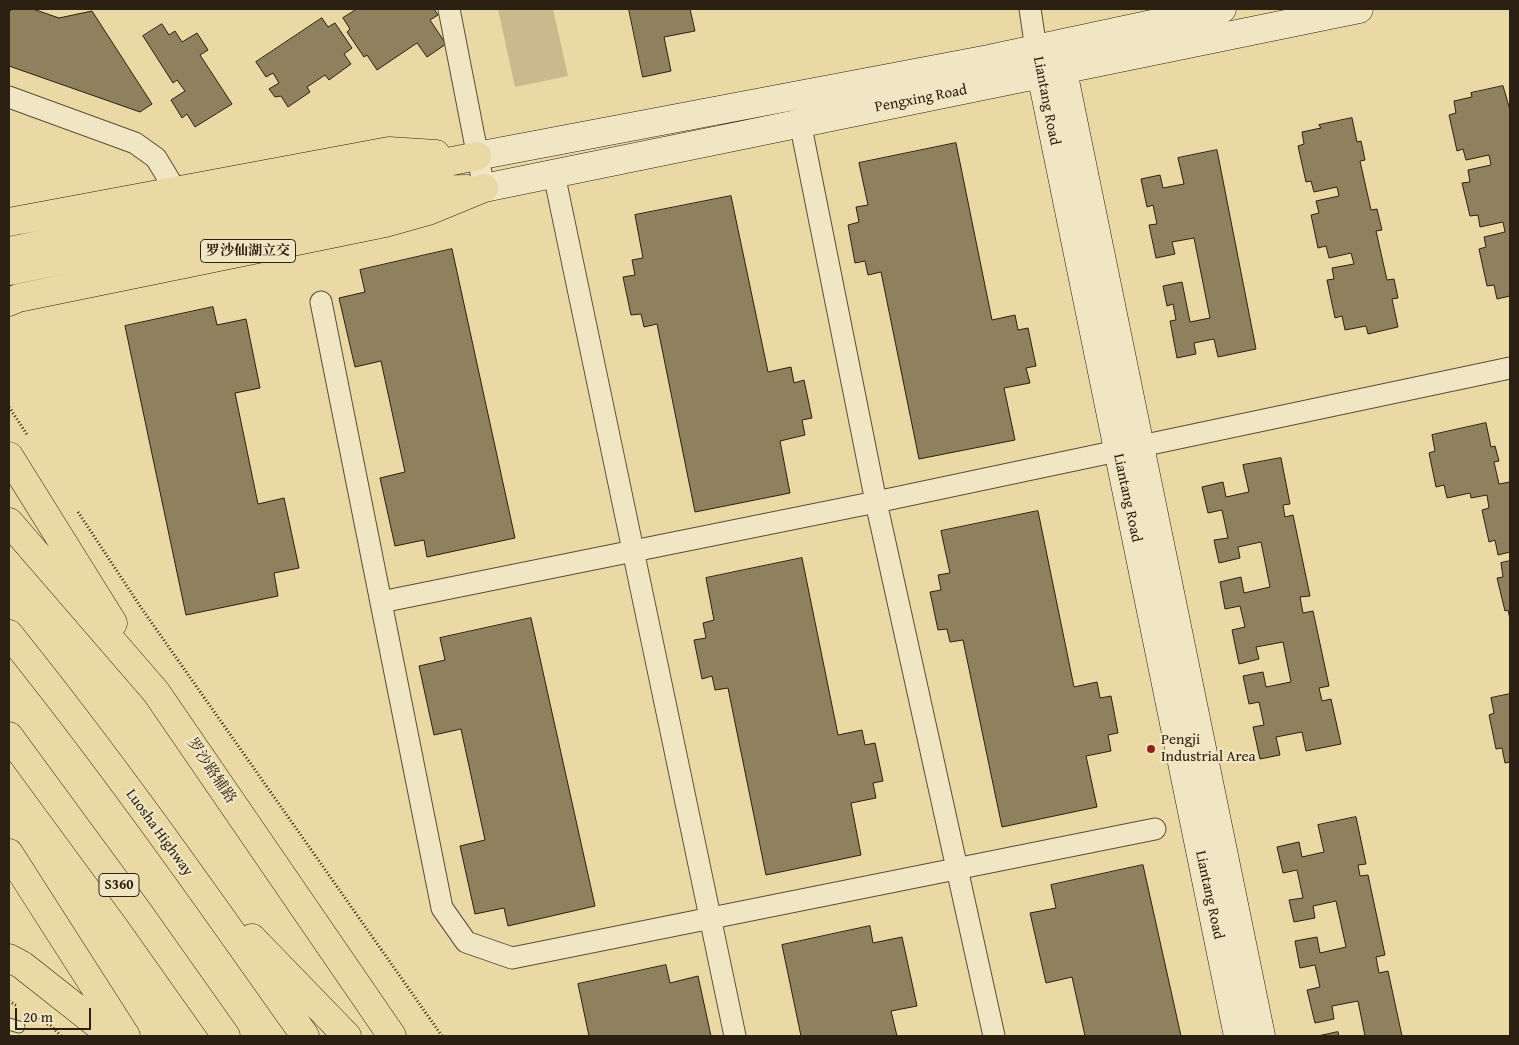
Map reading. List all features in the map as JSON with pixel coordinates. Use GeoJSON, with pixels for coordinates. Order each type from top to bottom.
{"type":"FeatureCollection","features":[{"type":"Feature","properties":{"kind":"main road"},"geometry":{"type":"LineString","coordinates":[[9,222],[389,151],[477,156]]}},
{"type":"Feature","properties":{"kind":"main road"},"geometry":{"type":"LineString","coordinates":[[9,271],[385,185],[477,156]]}},
{"type":"Feature","properties":{"kind":"main road"},"geometry":{"type":"LineString","coordinates":[[9,250],[385,185],[418,190],[484,188]]}},
{"type":"Feature","properties":{"kind":"main road","name":"罗沙仙湖立交"},"geometry":{"type":"LineString","coordinates":[[12,299],[385,223],[428,211],[484,188]]}},
{"type":"Feature","properties":{"kind":"main road"},"geometry":{"type":"LineString","coordinates":[[9,456],[156,692]]}},
{"type":"Feature","properties":{"kind":"main road","name":"罗沙路辅路"},"geometry":{"type":"LineString","coordinates":[[9,522],[156,692],[392,1036]]}},
{"type":"Feature","properties":{"kind":"main road"},"geometry":{"type":"LineString","coordinates":[[9,620],[50,685]]}},
{"type":"Feature","properties":{"kind":"main road","name":"Luosha Highway"},"geometry":{"type":"LineString","coordinates":[[9,634],[50,685],[190,874],[304,1036]]}},
{"type":"Feature","properties":{"kind":"main road","name":"S360"},"geometry":{"type":"LineString","coordinates":[[9,736],[139,913],[226,1036]]}},
{"type":"Feature","properties":{"kind":"main road"},"geometry":{"type":"LineString","coordinates":[[9,853],[126,1036]]}},
{"type":"Feature","properties":{"kind":"main road"},"geometry":{"type":"LineString","coordinates":[[190,874],[347,1036]]}},
{"type":"Feature","properties":{"kind":"main road"},"geometry":{"type":"LineString","coordinates":[[9,958],[43,980],[112,1036]]}},
{"type":"Feature","properties":{"kind":"street"},"geometry":{"type":"LineString","coordinates":[[449,9],[484,188]]}},
{"type":"Feature","properties":{"kind":"street"},"geometry":{"type":"LineString","coordinates":[[1030,9],[1036,49]]}},
{"type":"Feature","properties":{"kind":"street","name":"Pengxing Road"},"geometry":{"type":"LineString","coordinates":[[477,156],[1036,49],[1222,9]]}},
{"type":"Feature","properties":{"kind":"street","name":"Pengxing Road"},"geometry":{"type":"LineString","coordinates":[[484,188],[1359,9]]}},
{"type":"Feature","properties":{"kind":"street","name":"Liantang Road"},"geometry":{"type":"LineString","coordinates":[[1036,49],[1052,73],[1129,448],[1261,1036]]}},
{"type":"Feature","properties":{"kind":"street"},"geometry":{"type":"LineString","coordinates":[[9,97],[135,143],[156,158],[176,191]]}},
{"type":"Feature","properties":{"kind":"street"},"geometry":{"type":"LineString","coordinates":[[800,122],[876,502],[994,1036]]}},
{"type":"Feature","properties":{"kind":"street"},"geometry":{"type":"LineString","coordinates":[[554,174],[735,1036]]}},
{"type":"Feature","properties":{"kind":"street"},"geometry":{"type":"LineString","coordinates":[[320,302],[442,908],[466,942],[512,958],[1156,829]]}},
{"type":"Feature","properties":{"kind":"street"},"geometry":{"type":"LineString","coordinates":[[381,602],[876,502],[1510,368]]}},
{"type":"Feature","properties":{"kind":"street","name":"Liantang Road"},"geometry":{"type":"LineString","coordinates":[[1129,448],[1238,1036]]}},
{"type":"Feature","properties":{"kind":"path"},"geometry":{"type":"LineString","coordinates":[[9,407],[30,440]]}},
{"type":"Feature","properties":{"kind":"path"},"geometry":{"type":"LineString","coordinates":[[73,504],[148,618],[442,1036]]}},
{"type":"Feature","properties":{"kind":"shaded area"},"geometry":{"type":"Polygon","coordinates":[[[498,9],[553,9],[568,76],[515,87],[498,9]]]}},
{"type":"Feature","properties":{"kind":"building"},"geometry":{"type":"Polygon","coordinates":[[[13,9],[33,9],[59,18],[92,11],[152,104],[140,112],[9,66],[9,12],[13,9]]]}},
{"type":"Feature","properties":{"kind":"building"},"geometry":{"type":"Polygon","coordinates":[[[357,9],[434,9],[438,15],[430,20],[446,44],[427,57],[417,43],[377,70],[367,55],[364,57],[347,32],[350,29],[343,18],[357,9]]]}},
{"type":"Feature","properties":{"kind":"building"},"geometry":{"type":"Polygon","coordinates":[[[629,9],[690,9],[695,31],[664,37],[671,71],[643,77],[629,9]]]}},
{"type":"Feature","properties":{"kind":"building"},"geometry":{"type":"Polygon","coordinates":[[[322,18],[328,27],[335,23],[352,48],[344,54],[351,64],[329,80],[325,75],[307,87],[310,92],[288,107],[281,96],[275,97],[269,89],[279,83],[273,73],[266,77],[256,62],[322,18]]]}},
{"type":"Feature","properties":{"kind":"building"},"geometry":{"type":"Polygon","coordinates":[[[162,24],[169,35],[175,31],[182,42],[197,33],[208,50],[200,55],[232,104],[195,127],[187,114],[182,118],[171,100],[185,91],[177,80],[173,83],[143,36],[162,24]]]}},
{"type":"Feature","properties":{"kind":"building"},"geometry":{"type":"Polygon","coordinates":[[[1503,86],[1510,110],[1510,296],[1497,299],[1494,285],[1487,286],[1479,249],[1486,247],[1484,237],[1505,232],[1503,222],[1480,227],[1478,215],[1470,216],[1462,183],[1470,182],[1468,170],[1491,165],[1489,155],[1466,160],[1463,149],[1457,151],[1449,115],[1456,113],[1454,101],[1472,97],[1471,93],[1503,86]]]}},
{"type":"Feature","properties":{"kind":"building"},"geometry":{"type":"Polygon","coordinates":[[[1352,118],[1357,142],[1361,141],[1365,160],[1360,161],[1371,210],[1377,209],[1382,230],[1376,231],[1387,280],[1394,279],[1398,298],[1392,299],[1398,327],[1368,334],[1366,326],[1345,330],[1342,316],[1335,318],[1327,280],[1334,279],[1332,268],[1354,264],[1351,253],[1329,258],[1326,246],[1318,248],[1311,215],[1319,213],[1316,201],[1339,196],[1337,187],[1314,192],[1311,181],[1306,182],[1298,146],[1304,144],[1302,132],[1321,128],[1319,125],[1352,118]]]}},
{"type":"Feature","properties":{"kind":"building"},"geometry":{"type":"Polygon","coordinates":[[[956,143],[992,320],[1015,315],[1018,330],[1028,328],[1036,366],[1026,368],[1030,383],[1004,388],[1015,440],[919,459],[881,272],[868,275],[865,261],[855,263],[848,225],[859,222],[856,207],[868,205],[859,163],[956,143]]]}},
{"type":"Feature","properties":{"kind":"building"},"geometry":{"type":"Polygon","coordinates":[[[1217,150],[1256,349],[1218,357],[1214,339],[1194,343],[1196,354],[1177,358],[1170,321],[1176,320],[1173,304],[1167,306],[1163,286],[1182,282],[1190,322],[1210,318],[1194,238],[1172,242],[1175,254],[1156,258],[1149,225],[1157,224],[1153,205],[1147,207],[1141,179],[1160,175],[1163,188],[1184,184],[1178,158],[1217,150]]]}},
{"type":"Feature","properties":{"kind":"building"},"geometry":{"type":"Polygon","coordinates":[[[731,196],[768,372],[791,367],[794,383],[804,380],[812,418],[802,420],[805,435],[780,441],[790,493],[695,512],[657,324],[644,327],[641,314],[631,315],[623,277],[635,275],[632,260],[643,258],[635,215],[731,196]]]}},
{"type":"Feature","properties":{"kind":"building"},"geometry":{"type":"Polygon","coordinates":[[[452,249],[515,538],[427,557],[424,540],[395,546],[380,478],[405,472],[381,361],[355,367],[339,298],[365,292],[360,270],[452,249]]]}},
{"type":"Feature","properties":{"kind":"building"},"geometry":{"type":"Polygon","coordinates":[[[213,307],[217,325],[246,319],[260,388],[235,393],[258,504],[284,498],[299,568],[274,573],[278,596],[186,615],[125,326],[213,307]]]}},
{"type":"Feature","properties":{"kind":"building"},"geometry":{"type":"Polygon","coordinates":[[[1486,423],[1491,447],[1495,446],[1499,461],[1494,462],[1499,484],[1510,482],[1510,552],[1498,555],[1495,540],[1489,542],[1482,510],[1489,508],[1487,495],[1471,498],[1470,493],[1447,498],[1444,485],[1436,487],[1429,453],[1435,451],[1432,435],[1486,423]]]}},
{"type":"Feature","properties":{"kind":"building"},"geometry":{"type":"Polygon","coordinates":[[[1281,458],[1290,504],[1283,505],[1285,517],[1293,515],[1310,596],[1300,597],[1303,613],[1313,611],[1329,686],[1319,688],[1322,701],[1331,699],[1341,744],[1306,751],[1302,732],[1276,737],[1280,755],[1260,759],[1253,727],[1264,725],[1259,702],[1249,704],[1243,676],[1263,672],[1266,687],[1291,682],[1283,642],[1256,647],[1259,659],[1239,664],[1232,630],[1245,627],[1240,606],[1225,609],[1220,582],[1241,577],[1244,593],[1270,587],[1261,542],[1238,547],[1240,558],[1219,563],[1214,540],[1228,538],[1222,510],[1208,513],[1202,487],[1223,482],[1226,497],[1249,492],[1243,465],[1281,458]]]}},
{"type":"Feature","properties":{"kind":"building"},"geometry":{"type":"Polygon","coordinates":[[[1038,511],[1074,687],[1097,682],[1100,698],[1111,696],[1118,733],[1108,735],[1111,751],[1086,756],[1097,807],[1002,827],[963,640],[950,642],[947,629],[938,630],[930,592],[941,590],[938,575],[950,573],[941,531],[1038,511]]]}},
{"type":"Feature","properties":{"kind":"building"},"geometry":{"type":"Polygon","coordinates":[[[802,558],[838,735],[862,730],[865,745],[875,743],[883,781],[873,783],[876,798],[851,803],[861,855],[766,875],[728,688],[715,690],[712,676],[702,679],[694,640],[706,638],[703,623],[714,620],[706,578],[802,558]]]}},
{"type":"Feature","properties":{"kind":"building"},"geometry":{"type":"Polygon","coordinates":[[[1510,561],[1510,619],[1508,610],[1505,611],[1497,578],[1503,577],[1501,563],[1510,561]]]}},
{"type":"Feature","properties":{"kind":"building"},"geometry":{"type":"Polygon","coordinates":[[[531,618],[595,906],[508,926],[504,908],[475,914],[460,846],[485,840],[461,729],[434,735],[419,666],[445,660],[440,638],[531,618]]]}},
{"type":"Feature","properties":{"kind":"building"},"geometry":{"type":"Polygon","coordinates":[[[1510,694],[1510,762],[1505,763],[1502,748],[1496,749],[1489,715],[1494,713],[1491,698],[1510,694]]]}},
{"type":"Feature","properties":{"kind":"building"},"geometry":{"type":"Polygon","coordinates":[[[1356,817],[1366,864],[1358,865],[1360,876],[1368,875],[1385,955],[1376,957],[1379,973],[1388,971],[1402,1036],[1365,1036],[1358,1001],[1332,1006],[1334,1019],[1315,1023],[1307,990],[1320,987],[1315,965],[1300,968],[1295,941],[1317,937],[1320,953],[1346,947],[1336,901],[1313,906],[1315,918],[1294,922],[1289,900],[1303,898],[1297,870],[1283,873],[1277,847],[1299,842],[1302,857],[1324,852],[1318,825],[1356,817]]]}},
{"type":"Feature","properties":{"kind":"building"},"geometry":{"type":"Polygon","coordinates":[[[1143,865],[1181,1036],[1085,1036],[1072,977],[1046,983],[1030,913],[1056,908],[1051,885],[1143,865]]]}},
{"type":"Feature","properties":{"kind":"building"},"geometry":{"type":"Polygon","coordinates":[[[870,926],[873,943],[902,937],[917,1006],[891,1011],[897,1036],[801,1036],[782,945],[870,926]]]}},
{"type":"Feature","properties":{"kind":"building"},"geometry":{"type":"Polygon","coordinates":[[[666,965],[670,983],[698,976],[711,1036],[589,1036],[578,984],[666,965]]]}},
{"type":"Feature","properties":{"kind":"building"},"geometry":{"type":"Polygon","coordinates":[[[1338,1032],[1339,1036],[1318,1036],[1338,1032]]]}},
{"type":"Feature","properties":{"kind":"place","name":"Pengji Industrial Area"},"geometry":{"type":"Point","coordinates":[1151,749]}}]}
